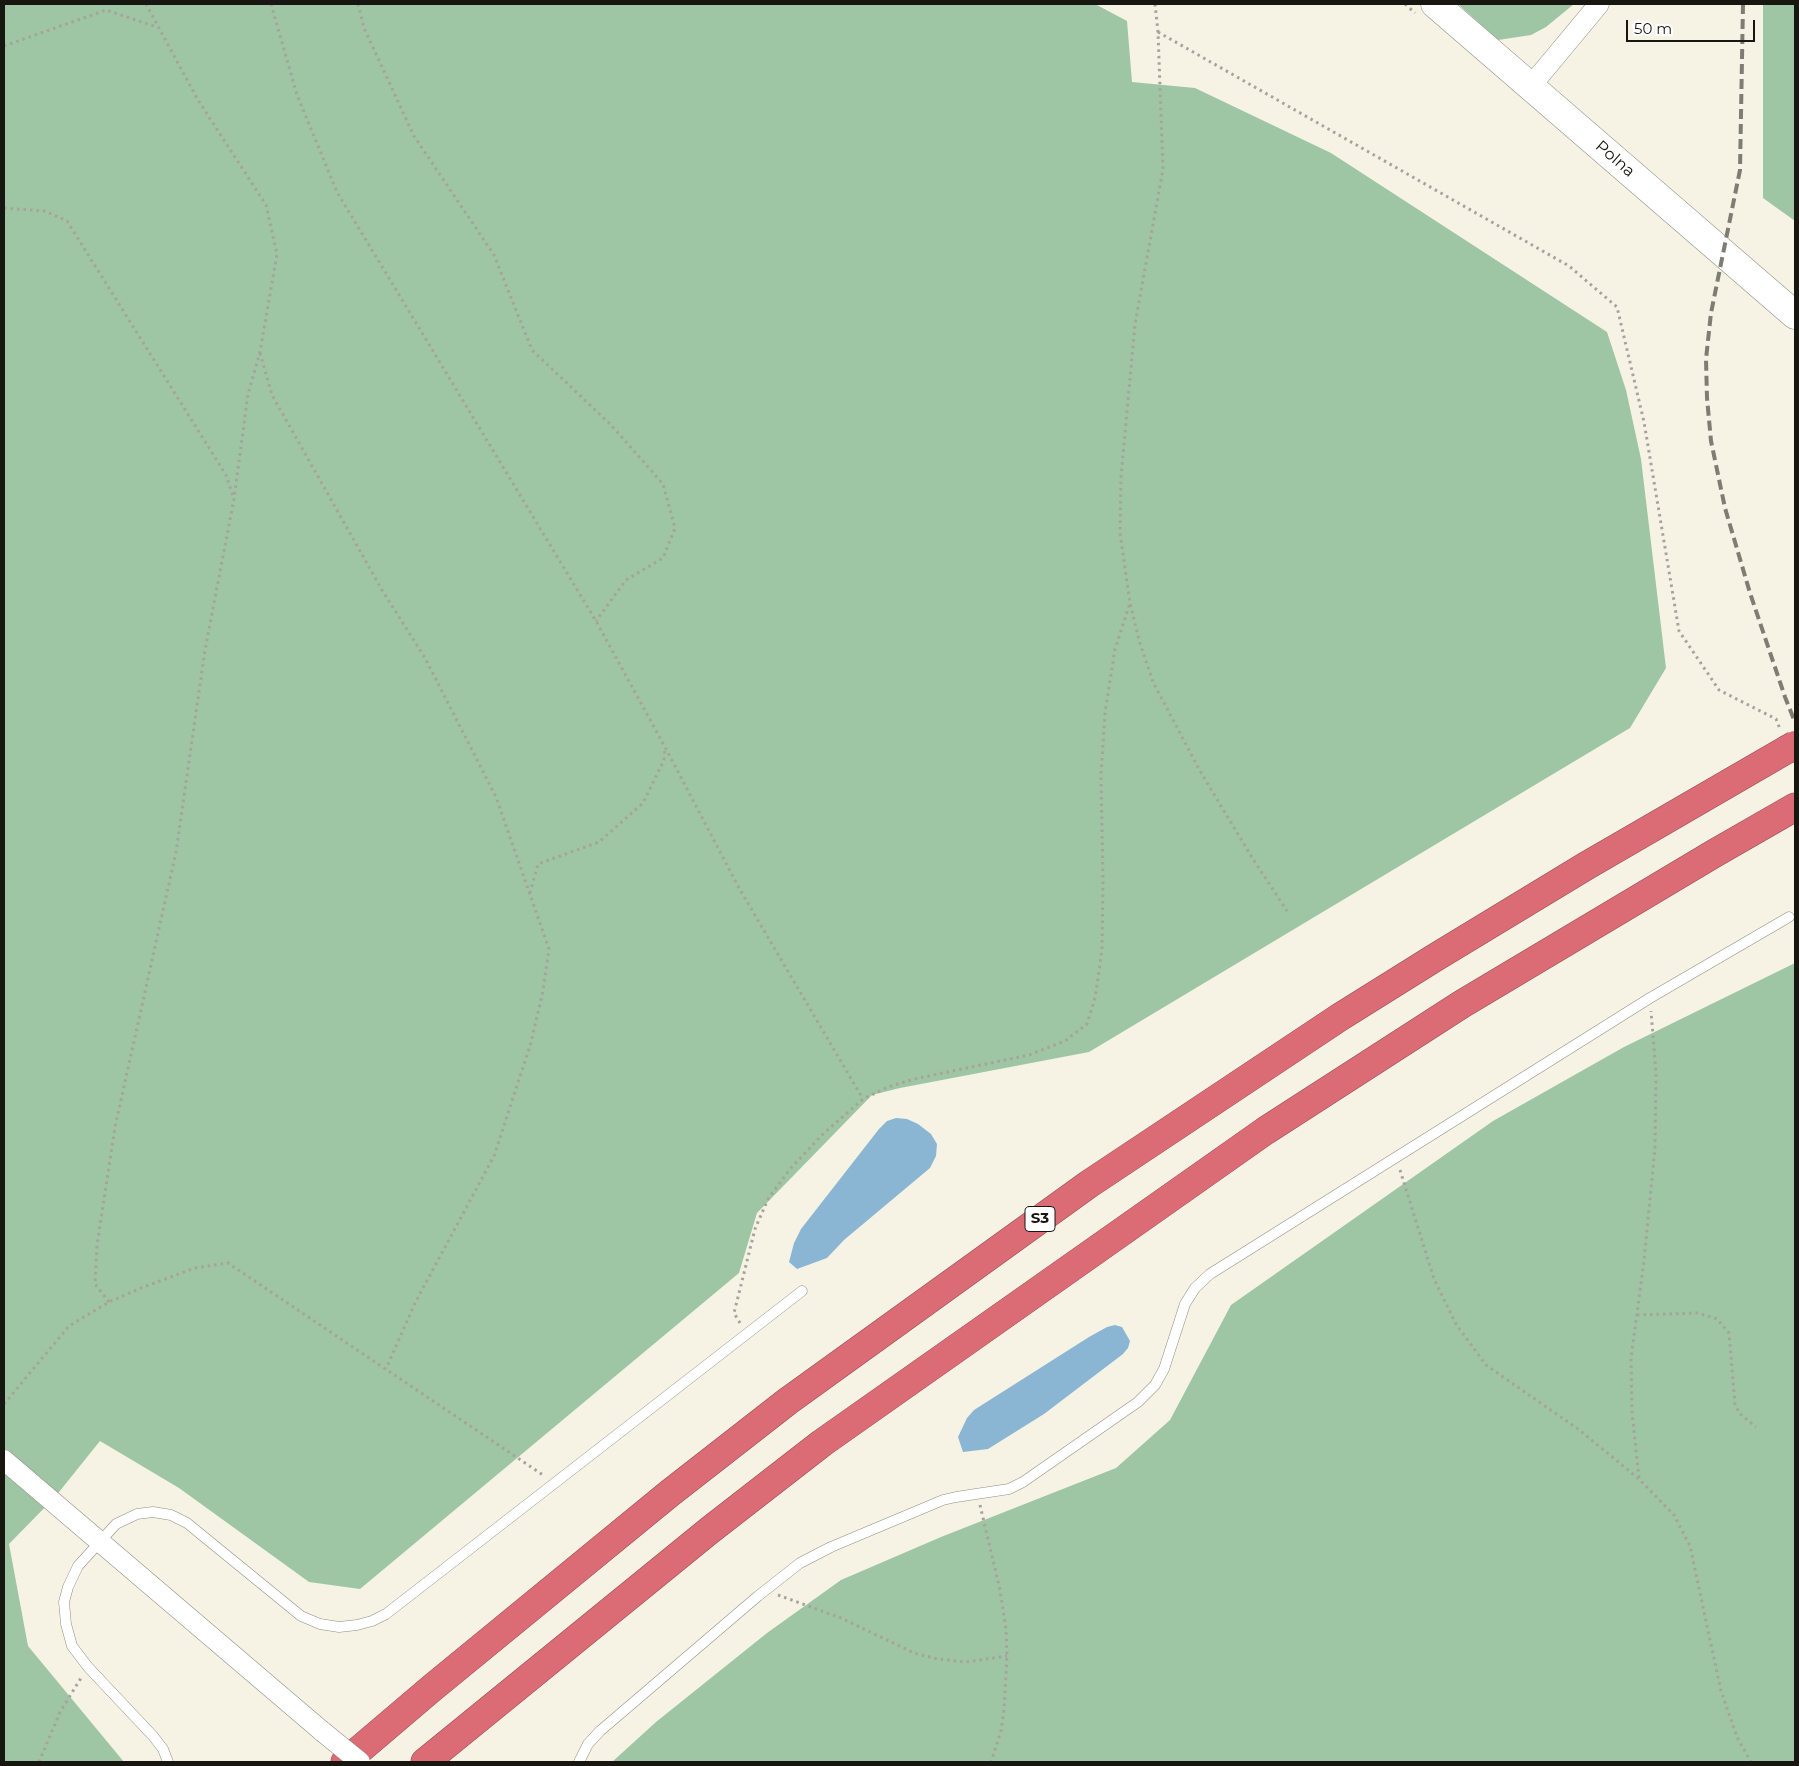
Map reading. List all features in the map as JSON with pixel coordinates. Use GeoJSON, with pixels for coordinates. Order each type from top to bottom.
{"type":"FeatureCollection","features":[{"type":"Feature","properties":{"kind":"highway","name":"S3"},"geometry":{"type":"LineString","coordinates":[[345,1762],[432,1688],[655,1506],[788,1401],[1089,1184],[1340,1018],[1436,957],[1788,744]]}},
{"type":"Feature","properties":{"kind":"highway"},"geometry":{"type":"LineString","coordinates":[[425,1762],[710,1530],[822,1443],[1265,1131],[1462,1004],[1715,852],[1795,807]]}},
{"type":"Feature","properties":{"kind":"street","name":"Polna"},"geometry":{"type":"LineString","coordinates":[[1435,4],[1795,314]]}},
{"type":"Feature","properties":{"kind":"street"},"geometry":{"type":"LineString","coordinates":[[1530,87],[1599,4]]}},
{"type":"Feature","properties":{"kind":"street"},"geometry":{"type":"LineString","coordinates":[[4,1460],[360,1762]]}},
{"type":"Feature","properties":{"kind":"lane"},"geometry":{"type":"LineString","coordinates":[[578,1762],[588,1744],[600,1731],[765,1590],[800,1563],[943,1500],[1008,1489],[1023,1482],[1138,1402],[1155,1385],[1164,1369],[1185,1304],[1195,1288],[1210,1274],[1650,998],[1789,917]]}},
{"type":"Feature","properties":{"kind":"lane"},"geometry":{"type":"LineString","coordinates":[[168,1762],[163,1749],[153,1736],[88,1667],[72,1646],[66,1624],[64,1602],[68,1587],[78,1566],[116,1524],[137,1514],[153,1512],[171,1515],[187,1523],[301,1616],[320,1624],[339,1627],[372,1621],[386,1614],[802,1291]]}},
{"type":"Feature","properties":{"kind":"path"},"geometry":{"type":"LineString","coordinates":[[109,1302],[95,1284],[97,1245],[115,1127],[176,852],[205,650],[234,499],[248,394],[260,352],[276,254],[266,205],[198,100],[146,4]]}},
{"type":"Feature","properties":{"kind":"path"},"geometry":{"type":"LineString","coordinates":[[271,4],[297,95],[337,192],[596,621],[739,888],[863,1099]]}},
{"type":"Feature","properties":{"kind":"path"},"geometry":{"type":"LineString","coordinates":[[358,4],[364,28],[414,136],[494,255],[532,350],[611,425],[663,484],[674,528],[663,558],[626,580],[596,621]]}},
{"type":"Feature","properties":{"kind":"path"},"geometry":{"type":"LineString","coordinates":[[1155,4],[1158,32],[1162,169],[1136,324],[1120,477],[1120,534],[1130,602],[1139,640],[1153,682],[1200,771],[1252,858],[1287,911]]}},
{"type":"Feature","properties":{"kind":"path"},"geometry":{"type":"LineString","coordinates":[[4,46],[106,10],[158,27]]}},
{"type":"Feature","properties":{"kind":"path"},"geometry":{"type":"LineString","coordinates":[[1158,32],[1569,266],[1617,307],[1644,422],[1679,632],[1719,690],[1776,719],[1788,744]]}},
{"type":"Feature","properties":{"kind":"path"},"geometry":{"type":"LineString","coordinates":[[4,208],[45,211],[67,221],[226,475],[234,499]]}},
{"type":"Feature","properties":{"kind":"path"},"geometry":{"type":"LineString","coordinates":[[260,352],[272,395],[382,590],[425,658],[496,797],[549,949],[542,996],[530,1046],[494,1156],[415,1303],[386,1369]]}},
{"type":"Feature","properties":{"kind":"path"},"geometry":{"type":"LineString","coordinates":[[747,1334],[734,1313],[756,1229],[768,1199],[790,1169],[816,1141],[863,1099],[888,1087],[914,1079],[1029,1055],[1065,1041],[1087,1024],[1095,998],[1102,950],[1101,775],[1105,713],[1115,649],[1130,602]]}},
{"type":"Feature","properties":{"kind":"path"},"geometry":{"type":"LineString","coordinates":[[529,894],[538,864],[599,842],[643,803],[664,760],[665,747]]}},
{"type":"Feature","properties":{"kind":"path"},"geometry":{"type":"LineString","coordinates":[[1639,1479],[1632,1412],[1631,1358],[1644,1261],[1655,1148],[1656,1073],[1650,998]]}},
{"type":"Feature","properties":{"kind":"path"},"geometry":{"type":"LineString","coordinates":[[1396,1158],[1434,1279],[1456,1324],[1486,1365],[1578,1429],[1639,1479],[1674,1515],[1690,1546],[1721,1691],[1737,1737],[1751,1762]]}},
{"type":"Feature","properties":{"kind":"path"},"geometry":{"type":"LineString","coordinates":[[4,1404],[69,1326],[109,1302],[195,1268],[228,1263],[555,1483]]}},
{"type":"Feature","properties":{"kind":"path"},"geometry":{"type":"LineString","coordinates":[[1637,1315],[1698,1313],[1717,1318],[1729,1333],[1735,1404],[1739,1413],[1756,1427]]}},
{"type":"Feature","properties":{"kind":"path"},"geometry":{"type":"LineString","coordinates":[[978,1495],[1000,1590],[1006,1629],[1007,1656],[1004,1710],[1001,1731],[992,1762]]}},
{"type":"Feature","properties":{"kind":"path"},"geometry":{"type":"LineString","coordinates":[[765,1590],[840,1618],[914,1653],[938,1659],[966,1662],[1007,1656]]}},
{"type":"Feature","properties":{"kind":"path"},"geometry":{"type":"LineString","coordinates":[[39,1762],[60,1712],[88,1667]]}},
{"type":"Feature","properties":{"kind":"green space"},"geometry":{"type":"Polygon","coordinates":[[[4,4],[1095,4],[1127,21],[1132,82],[1195,88],[1331,153],[1607,332],[1626,390],[1641,459],[1666,668],[1630,728],[1089,1052],[872,1095],[757,1213],[739,1273],[360,1589],[309,1582],[179,1488],[100,1441],[55,1497],[9,1544],[28,1646],[124,1762],[4,1762],[4,4]]]}},
{"type":"Feature","properties":{"kind":"green space"},"geometry":{"type":"Polygon","coordinates":[[[1458,4],[1574,4],[1546,27],[1531,35],[1498,40],[1458,4]]]}},
{"type":"Feature","properties":{"kind":"green space"},"geometry":{"type":"Polygon","coordinates":[[[1763,4],[1795,4],[1795,221],[1763,198],[1763,4]]]}},
{"type":"Feature","properties":{"kind":"green space"},"geometry":{"type":"Polygon","coordinates":[[[1795,963],[1795,1762],[612,1762],[656,1722],[767,1633],[841,1580],[941,1537],[1116,1468],[1170,1420],[1231,1305],[1493,1121],[1624,1047],[1795,963]]]}},
{"type":"Feature","properties":{"kind":"water"},"geometry":{"type":"Polygon","coordinates":[[[896,1118],[907,1119],[918,1124],[931,1134],[937,1144],[936,1156],[930,1168],[844,1240],[827,1258],[797,1269],[789,1262],[794,1243],[801,1229],[879,1129],[887,1121],[896,1118]]]}},
{"type":"Feature","properties":{"kind":"water"},"geometry":{"type":"Polygon","coordinates":[[[1115,1325],[1122,1327],[1130,1341],[1128,1348],[1123,1354],[1044,1414],[988,1449],[963,1452],[958,1437],[967,1418],[974,1410],[1089,1337],[1107,1327],[1115,1325]]]}},
{"type":"Feature","properties":{"kind":"railway"},"geometry":{"type":"LineString","coordinates":[[1743,4],[1740,170],[1711,313],[1706,359],[1707,398],[1711,441],[1725,508],[1750,593],[1795,722]]}}]}
